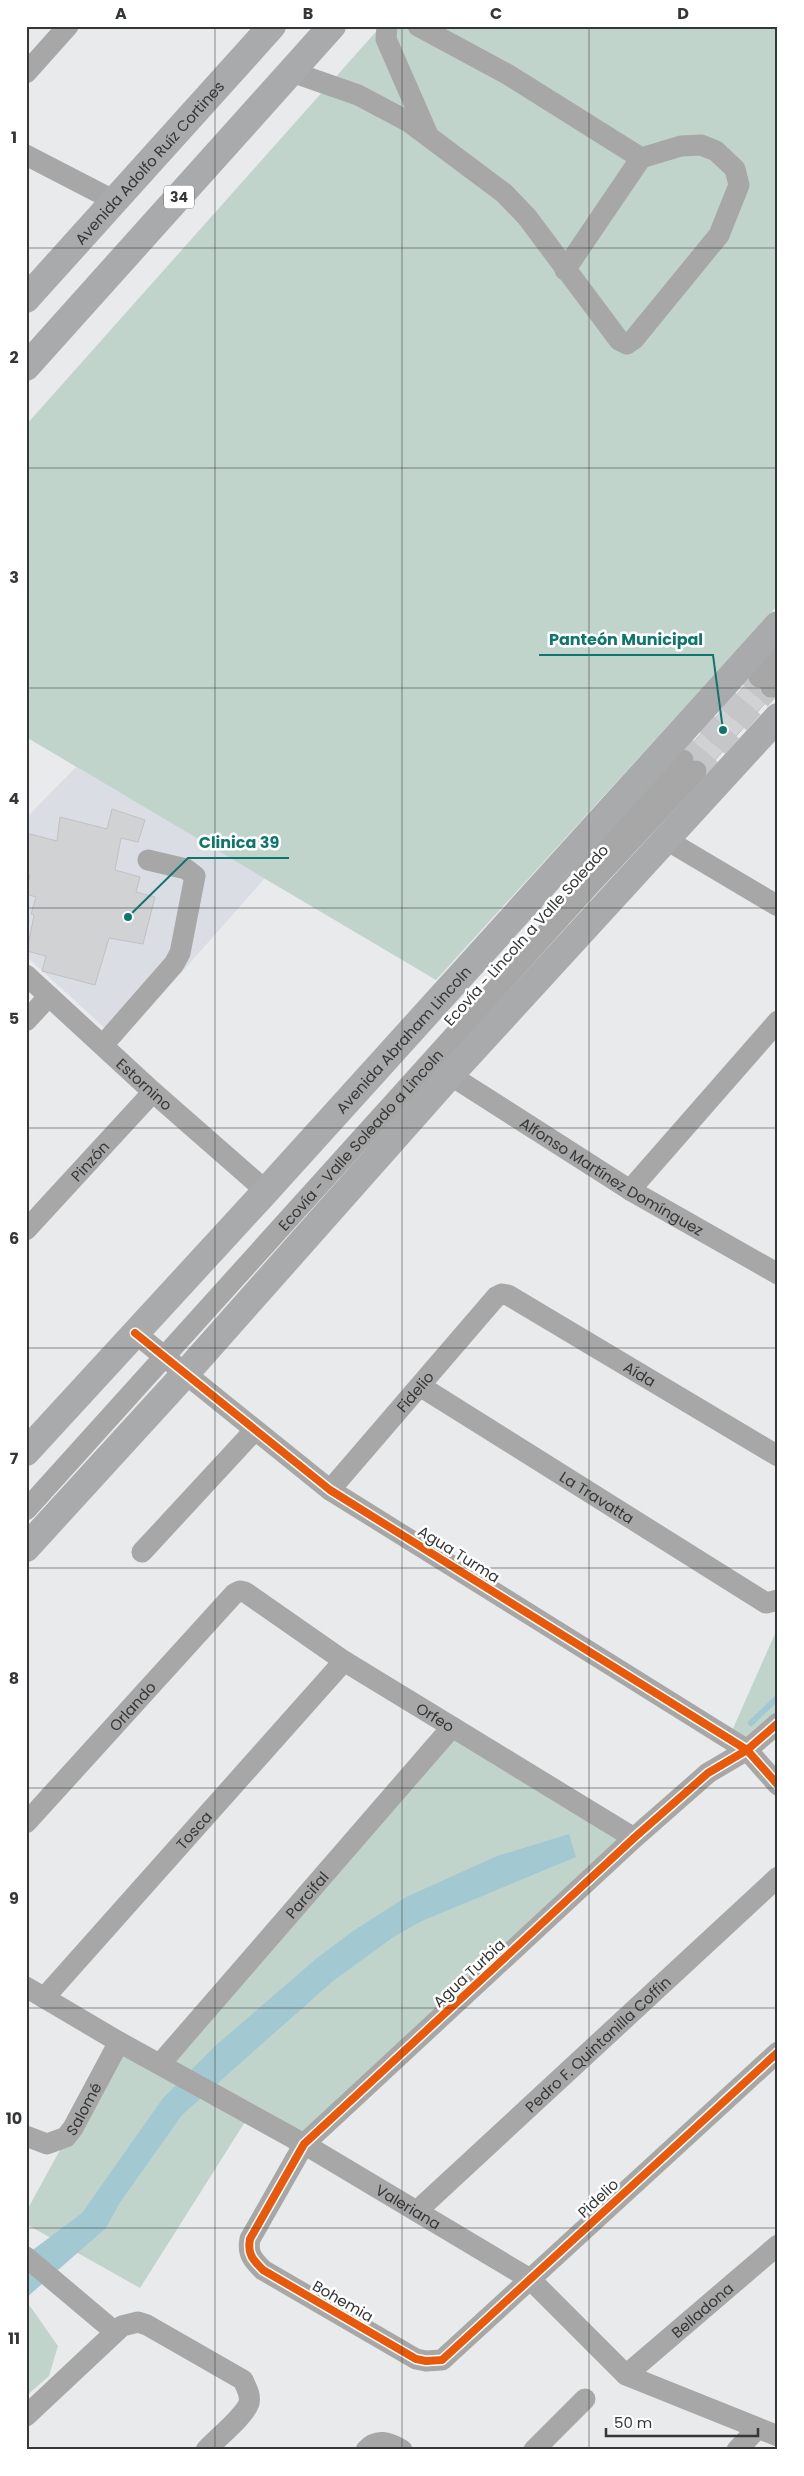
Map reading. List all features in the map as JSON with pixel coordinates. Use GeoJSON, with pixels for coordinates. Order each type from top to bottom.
{"type":"FeatureCollection","features":[{"type":"Feature","properties":{"kind":"main road","name":"Avenida Adolfo Ruíz Cortines"},"geometry":{"type":"LineString","coordinates":[[26,299],[272,26]]}},
{"type":"Feature","properties":{"kind":"main road","name":"34"},"geometry":{"type":"LineString","coordinates":[[26,367],[332,26]]}},
{"type":"Feature","properties":{"kind":"main road","name":"Avenida Abraham Lincoln"},"geometry":{"type":"LineString","coordinates":[[26,1452],[151,1346],[266,1191],[778,625]]}},
{"type":"Feature","properties":{"kind":"main road"},"geometry":{"type":"LineString","coordinates":[[26,1548],[186,1374],[450,1075],[778,716]]}},
{"type":"Feature","properties":{"kind":"street"},"geometry":{"type":"LineString","coordinates":[[26,73],[68,26]]}},
{"type":"Feature","properties":{"kind":"street"},"geometry":{"type":"LineString","coordinates":[[386,26],[386,39],[430,138]]}},
{"type":"Feature","properties":{"kind":"street"},"geometry":{"type":"LineString","coordinates":[[418,26],[508,74],[641,158]]}},
{"type":"Feature","properties":{"kind":"street"},"geometry":{"type":"LineString","coordinates":[[292,72],[358,95],[409,122],[504,193],[527,217],[565,270],[619,340],[627,344],[634,339],[719,235],[739,185],[735,169],[716,151],[701,145],[681,146],[641,158],[565,270]]}},
{"type":"Feature","properties":{"kind":"street"},"geometry":{"type":"LineString","coordinates":[[26,155],[115,201]]}},
{"type":"Feature","properties":{"kind":"street"},"geometry":{"type":"LineString","coordinates":[[769,682],[778,657]]}},
{"type":"Feature","properties":{"kind":"street","name":"Ecovía - Lincoln a Valle Soleado"},"geometry":{"type":"LineString","coordinates":[[26,1488],[151,1346],[690,766]]}},
{"type":"Feature","properties":{"kind":"street"},"geometry":{"type":"LineString","coordinates":[[665,839],[778,906]]}},
{"type":"Feature","properties":{"kind":"street"},"geometry":{"type":"LineString","coordinates":[[103,1045],[174,964],[180,953],[195,876],[186,869],[148,860]]}},
{"type":"Feature","properties":{"kind":"street","name":"Estornino"},"geometry":{"type":"LineString","coordinates":[[26,975],[153,1092],[266,1191]]}},
{"type":"Feature","properties":{"kind":"street"},"geometry":{"type":"LineString","coordinates":[[26,1021],[49,996]]}},
{"type":"Feature","properties":{"kind":"street"},"geometry":{"type":"LineString","coordinates":[[630,1190],[778,1021]]}},
{"type":"Feature","properties":{"kind":"street","name":"Alfonso Martínez Domínguez"},"geometry":{"type":"LineString","coordinates":[[450,1075],[630,1190],[778,1274]]}},
{"type":"Feature","properties":{"kind":"street","name":"Pinzón"},"geometry":{"type":"LineString","coordinates":[[26,1230],[153,1092]]}},
{"type":"Feature","properties":{"kind":"street","name":"Fidelio"},"geometry":{"type":"LineString","coordinates":[[330,1490],[496,1297],[502,1294]]}},
{"type":"Feature","properties":{"kind":"street","name":"Aída"},"geometry":{"type":"LineString","coordinates":[[502,1294],[508,1295],[778,1456]]}},
{"type":"Feature","properties":{"kind":"street"},"geometry":{"type":"LineString","coordinates":[[26,1510],[151,1346]]}},
{"type":"Feature","properties":{"kind":"street","name":"Agua Turma"},"geometry":{"type":"LineString","coordinates":[[151,1346],[330,1490],[747,1750],[778,1785]]}},
{"type":"Feature","properties":{"kind":"street","name":"La Travatta"},"geometry":{"type":"LineString","coordinates":[[420,1386],[766,1603],[776,1601]]}},
{"type":"Feature","properties":{"kind":"street"},"geometry":{"type":"LineString","coordinates":[[142,1552],[255,1430]]}},
{"type":"Feature","properties":{"kind":"street","name":"Orfeo"},"geometry":{"type":"LineString","coordinates":[[240,1591],[245,1592],[344,1661],[634,1838]]}},
{"type":"Feature","properties":{"kind":"street","name":"Orlando"},"geometry":{"type":"LineString","coordinates":[[26,1823],[234,1594],[240,1591]]}},
{"type":"Feature","properties":{"kind":"street","name":"Tosca"},"geometry":{"type":"LineString","coordinates":[[44,1998],[344,1661]]}},
{"type":"Feature","properties":{"kind":"street","name":"Agua Turbia"},"geometry":{"type":"LineString","coordinates":[[248,2248],[250,2239],[304,2144],[634,1838],[708,1773],[747,1750],[778,1723]]}},
{"type":"Feature","properties":{"kind":"street","name":"Parcifal"},"geometry":{"type":"LineString","coordinates":[[160,2064],[452,1727]]}},
{"type":"Feature","properties":{"kind":"street","name":"Pedro F. Quintanilla Coffin"},"geometry":{"type":"LineString","coordinates":[[417,2211],[778,1877]]}},
{"type":"Feature","properties":{"kind":"street","name":"Valeriana"},"geometry":{"type":"LineString","coordinates":[[26,1987],[119,2042],[304,2144],[530,2279],[626,2375],[778,2436]]}},
{"type":"Feature","properties":{"kind":"street","name":"Salomé"},"geometry":{"type":"LineString","coordinates":[[26,2136],[47,2144],[66,2137],[119,2042]]}},
{"type":"Feature","properties":{"kind":"street","name":"Pidelio"},"geometry":{"type":"LineString","coordinates":[[434,2361],[442,2360],[449,2355],[778,2052]]}},
{"type":"Feature","properties":{"kind":"street","name":"Belladona"},"geometry":{"type":"LineString","coordinates":[[626,2375],[778,2245]]}},
{"type":"Feature","properties":{"kind":"street","name":"Bohemia"},"geometry":{"type":"LineString","coordinates":[[248,2248],[252,2259],[263,2270],[416,2359],[434,2361]]}},
{"type":"Feature","properties":{"kind":"street"},"geometry":{"type":"LineString","coordinates":[[26,2256],[115,2332]]}},
{"type":"Feature","properties":{"kind":"street"},"geometry":{"type":"LineString","coordinates":[[26,2416],[115,2332],[130,2323],[147,2325],[243,2380],[248,2389],[249,2401],[247,2407],[206,2450]]}},
{"type":"Feature","properties":{"kind":"street"},"geometry":{"type":"LineString","coordinates":[[534,2450],[585,2400]]}},
{"type":"Feature","properties":{"kind":"street"},"geometry":{"type":"LineString","coordinates":[[737,2450],[757,2429]]}},
{"type":"Feature","properties":{"kind":"street"},"geometry":{"type":"LineString","coordinates":[[372,2446],[386,2442],[402,2450]]}},
{"type":"Feature","properties":{"kind":"shaded area"},"geometry":{"type":"Polygon","coordinates":[[[76,767],[265,878],[120,1042],[26,956],[26,818],[76,767]]]}},
{"type":"Feature","properties":{"kind":"green space"},"geometry":{"type":"Polygon","coordinates":[[[381,26],[778,26],[778,605],[436,980],[26,737],[26,425],[381,26]]]}},
{"type":"Feature","properties":{"kind":"green space"},"geometry":{"type":"Polygon","coordinates":[[[778,1627],[778,1723],[747,1750],[731,1733],[778,1627]]]}},
{"type":"Feature","properties":{"kind":"green space"},"geometry":{"type":"Polygon","coordinates":[[[452,1727],[634,1838],[304,2144],[250,2114],[140,2288],[26,2224],[26,2212],[119,2042],[160,2064],[452,1727]]]}},
{"type":"Feature","properties":{"kind":"green space"},"geometry":{"type":"Polygon","coordinates":[[[30,2306],[58,2346],[49,2376],[26,2396],[26,2309],[30,2306]]]}},
{"type":"Feature","properties":{"kind":"water"},"geometry":{"type":"Polygon","coordinates":[[[569,1834],[576,1857],[422,1921],[395,1936],[333,1981],[182,2115],[119,2204],[106,2228],[26,2298],[26,2255],[82,2213],[163,2098],[215,2046],[317,1958],[353,1931],[406,1897],[497,1856],[569,1834]]]}},
{"type":"Feature","properties":{"kind":"building"},"geometry":{"type":"Polygon","coordinates":[[[748,682],[769,699],[708,768],[704,762],[695,759],[692,751],[687,749],[748,682]]]}},
{"type":"Feature","properties":{"kind":"building"},"geometry":{"type":"Polygon","coordinates":[[[112,809],[145,820],[138,842],[121,838],[115,870],[140,877],[136,892],[155,897],[143,944],[109,938],[95,985],[42,971],[46,956],[27,951],[34,915],[31,914],[36,897],[26,894],[30,875],[26,874],[26,833],[57,841],[60,817],[107,829],[112,809]]]}},
{"type":"Feature","properties":{"kind":"waterway"},"geometry":{"type":"LineString","coordinates":[[751,1723],[778,1697]]}},
{"type":"Feature","properties":{"kind":"tunnel"},"geometry":{"type":"LineString","coordinates":[[683,760],[759,677]]}},
{"type":"Feature","properties":{"kind":"tunnel"},"geometry":{"type":"LineString","coordinates":[[696,771],[771,687]]}},
{"type":"Feature","properties":{"kind":"cycle path"},"geometry":{"type":"LineString","coordinates":[[135,1333],[330,1490],[747,1750],[778,1785]]}},
{"type":"Feature","properties":{"kind":"cycle path"},"geometry":{"type":"LineString","coordinates":[[778,1723],[747,1750],[708,1773],[634,1838],[304,2144],[250,2239],[250,2253],[263,2270],[416,2359],[426,2361],[442,2360],[778,2052]]}},
{"type":"Feature","properties":{"kind":"place","name":"Panteón Municipal"},"geometry":{"type":"Point","coordinates":[723,730]}},
{"type":"Feature","properties":{"kind":"place","name":"Clinica 39"},"geometry":{"type":"Point","coordinates":[128,917]}}]}
